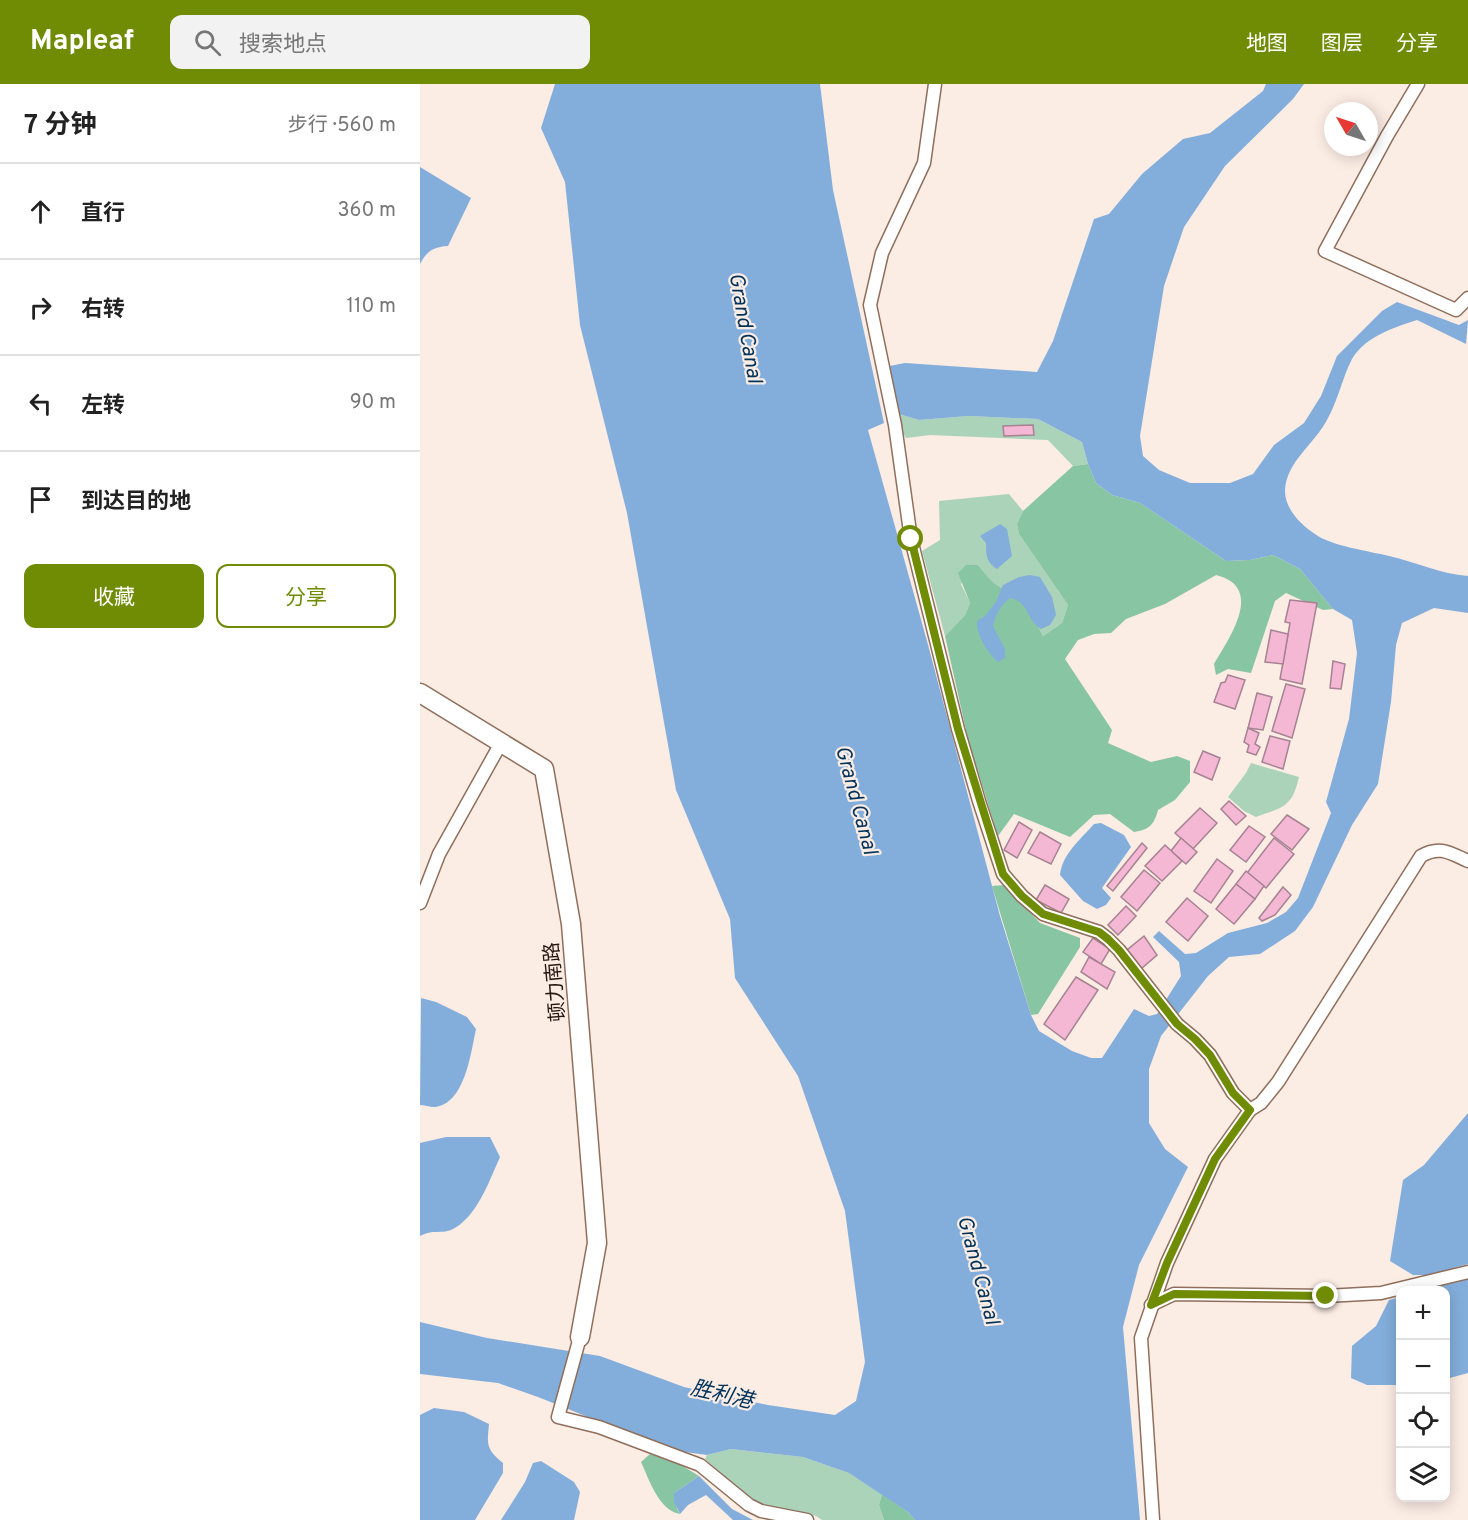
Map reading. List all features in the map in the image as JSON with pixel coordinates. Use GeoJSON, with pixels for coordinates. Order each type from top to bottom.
{"type":"FeatureCollection","features":[{"type":"Feature","properties":{"kind":"street"},"geometry":{"type":"LineString","coordinates":[[935,84],[924,163],[882,254],[870,305],[896,425],[911,539],[958,729],[1003,874],[1022,896],[1043,914],[1099,932],[1108,939],[1177,1024],[1210,1055],[1233,1093],[1250,1110]]}},
{"type":"Feature","properties":{"kind":"street"},"geometry":{"type":"LineString","coordinates":[[1418,84],[1325,251],[1456,310],[1468,298]]}},
{"type":"Feature","properties":{"kind":"street","name":"顿力南路"},"geometry":{"type":"LineString","coordinates":[[420,693],[544,769],[571,924],[597,1243],[580,1338]]}},
{"type":"Feature","properties":{"kind":"street"},"geometry":{"type":"LineString","coordinates":[[420,903],[439,854],[501,743]]}},
{"type":"Feature","properties":{"kind":"street"},"geometry":{"type":"LineString","coordinates":[[1153,1520],[1141,1338],[1167,1263],[1215,1159],[1250,1110],[1261,1103],[1278,1082],[1421,856],[1431,850],[1445,850],[1468,861]]}},
{"type":"Feature","properties":{"kind":"street"},"geometry":{"type":"LineString","coordinates":[[1151,1305],[1174,1294],[1326,1296],[1381,1293],[1468,1272]]}},
{"type":"Feature","properties":{"kind":"street"},"geometry":{"type":"LineString","coordinates":[[580,1338],[558,1416],[599,1427],[700,1466],[749,1505],[761,1511],[807,1520]]}},
{"type":"Feature","properties":{"kind":"green space"},"geometry":{"type":"Polygon","coordinates":[[[889,411],[919,420],[969,416],[1038,419],[1082,442],[1088,464],[1073,466],[1048,440],[930,435],[906,438],[889,411]]]}},
{"type":"Feature","properties":{"kind":"green space"},"geometry":{"type":"Polygon","coordinates":[[[1088,464],[1096,483],[1112,495],[1140,503],[1226,561],[1250,560],[1273,555],[1300,569],[1333,609],[1323,610],[1286,593],[1275,601],[1251,673],[1228,669],[1216,675],[1214,664],[1235,627],[1241,601],[1239,590],[1231,581],[1216,575],[1165,604],[1126,619],[1111,633],[1094,634],[1078,640],[1065,659],[1112,730],[1108,743],[1151,762],[1177,756],[1190,761],[1190,782],[1175,800],[1158,810],[1150,826],[1139,831],[1134,832],[1110,814],[1094,815],[1070,837],[1014,814],[998,836],[968,739],[945,636],[965,615],[970,603],[958,573],[966,565],[978,565],[1000,587],[1020,591],[1043,636],[1062,623],[1068,605],[1019,534],[1017,524],[1023,511],[1073,466],[1088,464]]]}},
{"type":"Feature","properties":{"kind":"green space"},"geometry":{"type":"Polygon","coordinates":[[[1009,494],[1023,511],[1017,524],[1019,534],[1068,605],[1062,623],[1043,636],[1020,591],[1000,587],[978,565],[961,584],[970,603],[965,615],[945,636],[922,551],[940,540],[939,501],[1009,494]]]}},
{"type":"Feature","properties":{"kind":"green space"},"geometry":{"type":"Polygon","coordinates":[[[1251,763],[1299,777],[1290,800],[1274,811],[1256,817],[1244,811],[1228,797],[1251,763]]]}},
{"type":"Feature","properties":{"kind":"green space"},"geometry":{"type":"Polygon","coordinates":[[[1004,885],[1040,923],[1080,938],[1080,947],[1038,1014],[1031,1015],[992,886],[1004,885]]]}},
{"type":"Feature","properties":{"kind":"green space"},"geometry":{"type":"Polygon","coordinates":[[[731,1449],[803,1457],[849,1473],[882,1494],[879,1505],[884,1520],[822,1520],[816,1516],[759,1504],[705,1459],[707,1455],[731,1449]]]}},
{"type":"Feature","properties":{"kind":"green space"},"geometry":{"type":"Polygon","coordinates":[[[650,1454],[681,1465],[699,1476],[674,1493],[680,1514],[666,1507],[651,1485],[641,1462],[650,1454]]]}},
{"type":"Feature","properties":{"kind":"green space"},"geometry":{"type":"Polygon","coordinates":[[[882,1494],[908,1512],[915,1520],[884,1520],[879,1505],[882,1494]]]}},
{"type":"Feature","properties":{"kind":"water","name":"Grand Canal"},"geometry":{"type":"Polygon","coordinates":[[[555,84],[820,84],[833,190],[884,423],[868,430],[1000,916],[1031,1015],[1039,1031],[1072,1051],[1091,1058],[1102,1058],[1134,1009],[1149,1016],[1157,1014],[1181,976],[1179,962],[1153,937],[1159,931],[1185,954],[1196,953],[1228,933],[1267,923],[1286,912],[1298,898],[1331,813],[1326,802],[1349,719],[1357,653],[1352,620],[1333,609],[1300,569],[1273,555],[1250,560],[1226,561],[1140,503],[1112,495],[1096,483],[1082,442],[1038,419],[969,416],[919,420],[889,411],[879,368],[905,363],[1037,372],[1053,341],[1094,219],[1109,214],[1142,174],[1183,139],[1210,133],[1263,91],[1266,84],[1304,84],[1293,99],[1225,166],[1184,227],[1164,286],[1140,436],[1143,456],[1159,470],[1190,483],[1230,483],[1253,474],[1274,445],[1304,423],[1321,396],[1337,356],[1382,311],[1397,302],[1459,325],[1468,320],[1466,344],[1417,320],[1381,334],[1365,344],[1352,359],[1335,404],[1323,427],[1296,461],[1287,480],[1285,491],[1291,510],[1304,526],[1322,538],[1340,545],[1468,576],[1468,613],[1434,608],[1402,623],[1396,645],[1391,702],[1378,784],[1352,825],[1313,907],[1295,931],[1260,954],[1229,957],[1208,976],[1161,1036],[1149,1069],[1149,1123],[1165,1149],[1188,1167],[1139,1265],[1123,1327],[1140,1520],[915,1520],[908,1512],[849,1473],[803,1457],[731,1449],[707,1455],[670,1450],[498,1383],[420,1374],[420,1322],[487,1338],[600,1356],[684,1387],[768,1405],[835,1415],[856,1401],[865,1362],[845,1211],[798,1076],[735,978],[730,919],[676,790],[627,513],[580,325],[565,182],[541,128],[555,84]]]}},
{"type":"Feature","properties":{"kind":"water"},"geometry":{"type":"Polygon","coordinates":[[[420,167],[471,198],[448,246],[431,250],[420,264],[420,167]]]}},
{"type":"Feature","properties":{"kind":"water"},"geometry":{"type":"Polygon","coordinates":[[[1000,524],[1007,529],[1012,556],[997,569],[989,561],[986,543],[980,536],[1000,524]]]}},
{"type":"Feature","properties":{"kind":"water"},"geometry":{"type":"Polygon","coordinates":[[[1030,575],[1040,577],[1052,597],[1056,615],[1050,625],[1041,629],[1032,621],[1021,603],[1010,598],[999,611],[993,626],[1005,649],[1005,658],[998,662],[983,643],[978,632],[977,621],[985,616],[996,602],[1003,585],[1019,577],[1030,575]]]}},
{"type":"Feature","properties":{"kind":"water"},"geometry":{"type":"Polygon","coordinates":[[[1101,823],[1124,835],[1131,847],[1102,888],[1111,898],[1106,905],[1097,909],[1083,901],[1060,875],[1064,860],[1073,847],[1094,824],[1101,823]]]}},
{"type":"Feature","properties":{"kind":"water"},"geometry":{"type":"Polygon","coordinates":[[[421,998],[436,1002],[467,1017],[476,1029],[469,1063],[460,1088],[444,1104],[434,1107],[420,1105],[421,998]]]}},
{"type":"Feature","properties":{"kind":"water"},"geometry":{"type":"Polygon","coordinates":[[[1468,1113],[1468,1264],[1429,1275],[1413,1275],[1390,1261],[1403,1180],[1424,1165],[1468,1113]]]}},
{"type":"Feature","properties":{"kind":"water"},"geometry":{"type":"Polygon","coordinates":[[[446,1137],[490,1137],[500,1157],[487,1187],[468,1217],[451,1230],[420,1236],[420,1143],[446,1137]]]}},
{"type":"Feature","properties":{"kind":"water"},"geometry":{"type":"Polygon","coordinates":[[[1468,1279],[1468,1373],[1450,1378],[1450,1286],[1441,1286],[1468,1279]]]}},
{"type":"Feature","properties":{"kind":"water"},"geometry":{"type":"Polygon","coordinates":[[[1396,1298],[1396,1385],[1367,1385],[1351,1378],[1352,1346],[1376,1326],[1389,1300],[1396,1298]]]}},
{"type":"Feature","properties":{"kind":"water"},"geometry":{"type":"Polygon","coordinates":[[[434,1408],[464,1412],[489,1424],[489,1446],[493,1454],[503,1463],[503,1473],[475,1520],[420,1520],[420,1415],[434,1408]]]}},
{"type":"Feature","properties":{"kind":"water"},"geometry":{"type":"Polygon","coordinates":[[[541,1461],[574,1482],[580,1492],[574,1520],[501,1520],[525,1482],[533,1463],[541,1461]]]}},
{"type":"Feature","properties":{"kind":"water"},"geometry":{"type":"Polygon","coordinates":[[[699,1476],[732,1509],[753,1520],[733,1520],[706,1495],[688,1505],[680,1514],[674,1502],[674,1493],[699,1476]]]}},
{"type":"Feature","properties":{"kind":"building"},"geometry":{"type":"Polygon","coordinates":[[[1033,425],[1034,435],[1004,436],[1003,426],[1033,425]]]}},
{"type":"Feature","properties":{"kind":"building"},"geometry":{"type":"Polygon","coordinates":[[[1290,600],[1317,603],[1302,684],[1280,679],[1290,623],[1285,622],[1290,600]]]}},
{"type":"Feature","properties":{"kind":"building"},"geometry":{"type":"Polygon","coordinates":[[[1271,630],[1288,634],[1283,664],[1265,662],[1271,630]]]}},
{"type":"Feature","properties":{"kind":"building"},"geometry":{"type":"Polygon","coordinates":[[[1333,661],[1345,664],[1341,689],[1330,688],[1333,661]]]}},
{"type":"Feature","properties":{"kind":"building"},"geometry":{"type":"Polygon","coordinates":[[[1228,675],[1245,680],[1235,709],[1214,702],[1221,683],[1225,682],[1228,675]]]}},
{"type":"Feature","properties":{"kind":"building"},"geometry":{"type":"Polygon","coordinates":[[[1286,684],[1305,689],[1292,738],[1272,731],[1286,684]]]}},
{"type":"Feature","properties":{"kind":"building"},"geometry":{"type":"Polygon","coordinates":[[[1257,693],[1272,697],[1263,730],[1248,728],[1257,693]]]}},
{"type":"Feature","properties":{"kind":"building"},"geometry":{"type":"Polygon","coordinates":[[[1248,728],[1259,733],[1255,744],[1260,747],[1256,755],[1247,752],[1249,745],[1244,742],[1248,728]]]}},
{"type":"Feature","properties":{"kind":"building"},"geometry":{"type":"Polygon","coordinates":[[[1270,736],[1290,741],[1283,769],[1262,762],[1270,736]]]}},
{"type":"Feature","properties":{"kind":"building"},"geometry":{"type":"Polygon","coordinates":[[[1203,751],[1220,758],[1212,780],[1194,772],[1203,751]]]}},
{"type":"Feature","properties":{"kind":"building"},"geometry":{"type":"Polygon","coordinates":[[[1229,801],[1246,816],[1236,825],[1221,809],[1229,801]]]}},
{"type":"Feature","properties":{"kind":"building"},"geometry":{"type":"Polygon","coordinates":[[[1200,808],[1217,823],[1193,849],[1175,833],[1200,808]]]}},
{"type":"Feature","properties":{"kind":"building"},"geometry":{"type":"Polygon","coordinates":[[[1287,815],[1309,829],[1292,850],[1271,834],[1287,815]]]}},
{"type":"Feature","properties":{"kind":"building"},"geometry":{"type":"Polygon","coordinates":[[[1019,822],[1032,830],[1017,858],[1004,850],[1019,822]]]}},
{"type":"Feature","properties":{"kind":"building"},"geometry":{"type":"Polygon","coordinates":[[[1249,826],[1265,837],[1246,862],[1230,850],[1249,826]]]}},
{"type":"Feature","properties":{"kind":"building"},"geometry":{"type":"Polygon","coordinates":[[[1040,832],[1061,844],[1051,864],[1028,853],[1040,832]]]}},
{"type":"Feature","properties":{"kind":"building"},"geometry":{"type":"Polygon","coordinates":[[[1181,838],[1197,852],[1186,864],[1171,851],[1181,838]]]}},
{"type":"Feature","properties":{"kind":"building"},"geometry":{"type":"Polygon","coordinates":[[[1274,838],[1294,854],[1266,888],[1247,873],[1274,838]]]}},
{"type":"Feature","properties":{"kind":"building"},"geometry":{"type":"Polygon","coordinates":[[[1142,843],[1147,848],[1113,891],[1107,886],[1142,843]]]}},
{"type":"Feature","properties":{"kind":"building"},"geometry":{"type":"Polygon","coordinates":[[[1165,845],[1182,861],[1162,881],[1145,866],[1165,845]]]}},
{"type":"Feature","properties":{"kind":"building"},"geometry":{"type":"Polygon","coordinates":[[[1217,859],[1233,871],[1211,903],[1194,891],[1217,859]]]}},
{"type":"Feature","properties":{"kind":"building"},"geometry":{"type":"Polygon","coordinates":[[[1144,870],[1160,883],[1137,911],[1121,897],[1144,870]]]}},
{"type":"Feature","properties":{"kind":"building"},"geometry":{"type":"Polygon","coordinates":[[[1246,871],[1264,886],[1255,899],[1236,884],[1246,871]]]}},
{"type":"Feature","properties":{"kind":"building"},"geometry":{"type":"Polygon","coordinates":[[[1236,884],[1255,899],[1234,924],[1216,909],[1236,884]]]}},
{"type":"Feature","properties":{"kind":"building"},"geometry":{"type":"Polygon","coordinates":[[[1045,885],[1069,899],[1061,913],[1036,900],[1045,885]]]}},
{"type":"Feature","properties":{"kind":"building"},"geometry":{"type":"Polygon","coordinates":[[[1283,887],[1291,895],[1275,915],[1262,921],[1259,918],[1283,887]]]}},
{"type":"Feature","properties":{"kind":"building"},"geometry":{"type":"Polygon","coordinates":[[[1187,898],[1208,916],[1188,941],[1166,922],[1187,898]]]}},
{"type":"Feature","properties":{"kind":"building"},"geometry":{"type":"Polygon","coordinates":[[[1126,906],[1136,916],[1118,935],[1108,925],[1126,906]]]}},
{"type":"Feature","properties":{"kind":"building"},"geometry":{"type":"Polygon","coordinates":[[[1144,936],[1157,955],[1141,969],[1127,950],[1144,936]]]}},
{"type":"Feature","properties":{"kind":"building"},"geometry":{"type":"Polygon","coordinates":[[[1093,938],[1110,949],[1101,964],[1083,952],[1093,938]]]}},
{"type":"Feature","properties":{"kind":"building"},"geometry":{"type":"Polygon","coordinates":[[[1089,957],[1115,972],[1107,989],[1081,972],[1089,957]]]}},
{"type":"Feature","properties":{"kind":"building"},"geometry":{"type":"Polygon","coordinates":[[[1076,977],[1098,990],[1065,1040],[1044,1024],[1076,977]]]}},
{"type":"Feature","properties":{"kind":"route"},"geometry":{"type":"LineString","coordinates":[[911,539],[958,729],[1003,874],[1022,896],[1043,914],[1099,932],[1108,939],[1177,1024],[1210,1055],[1233,1093],[1250,1110],[1215,1159],[1167,1263],[1151,1305],[1174,1294],[1326,1296]]}},
{"type":"Feature","properties":{"kind":"water label","name":"胜利港"},"geometry":{"type":"Point","coordinates":[722,1394]}}]}
